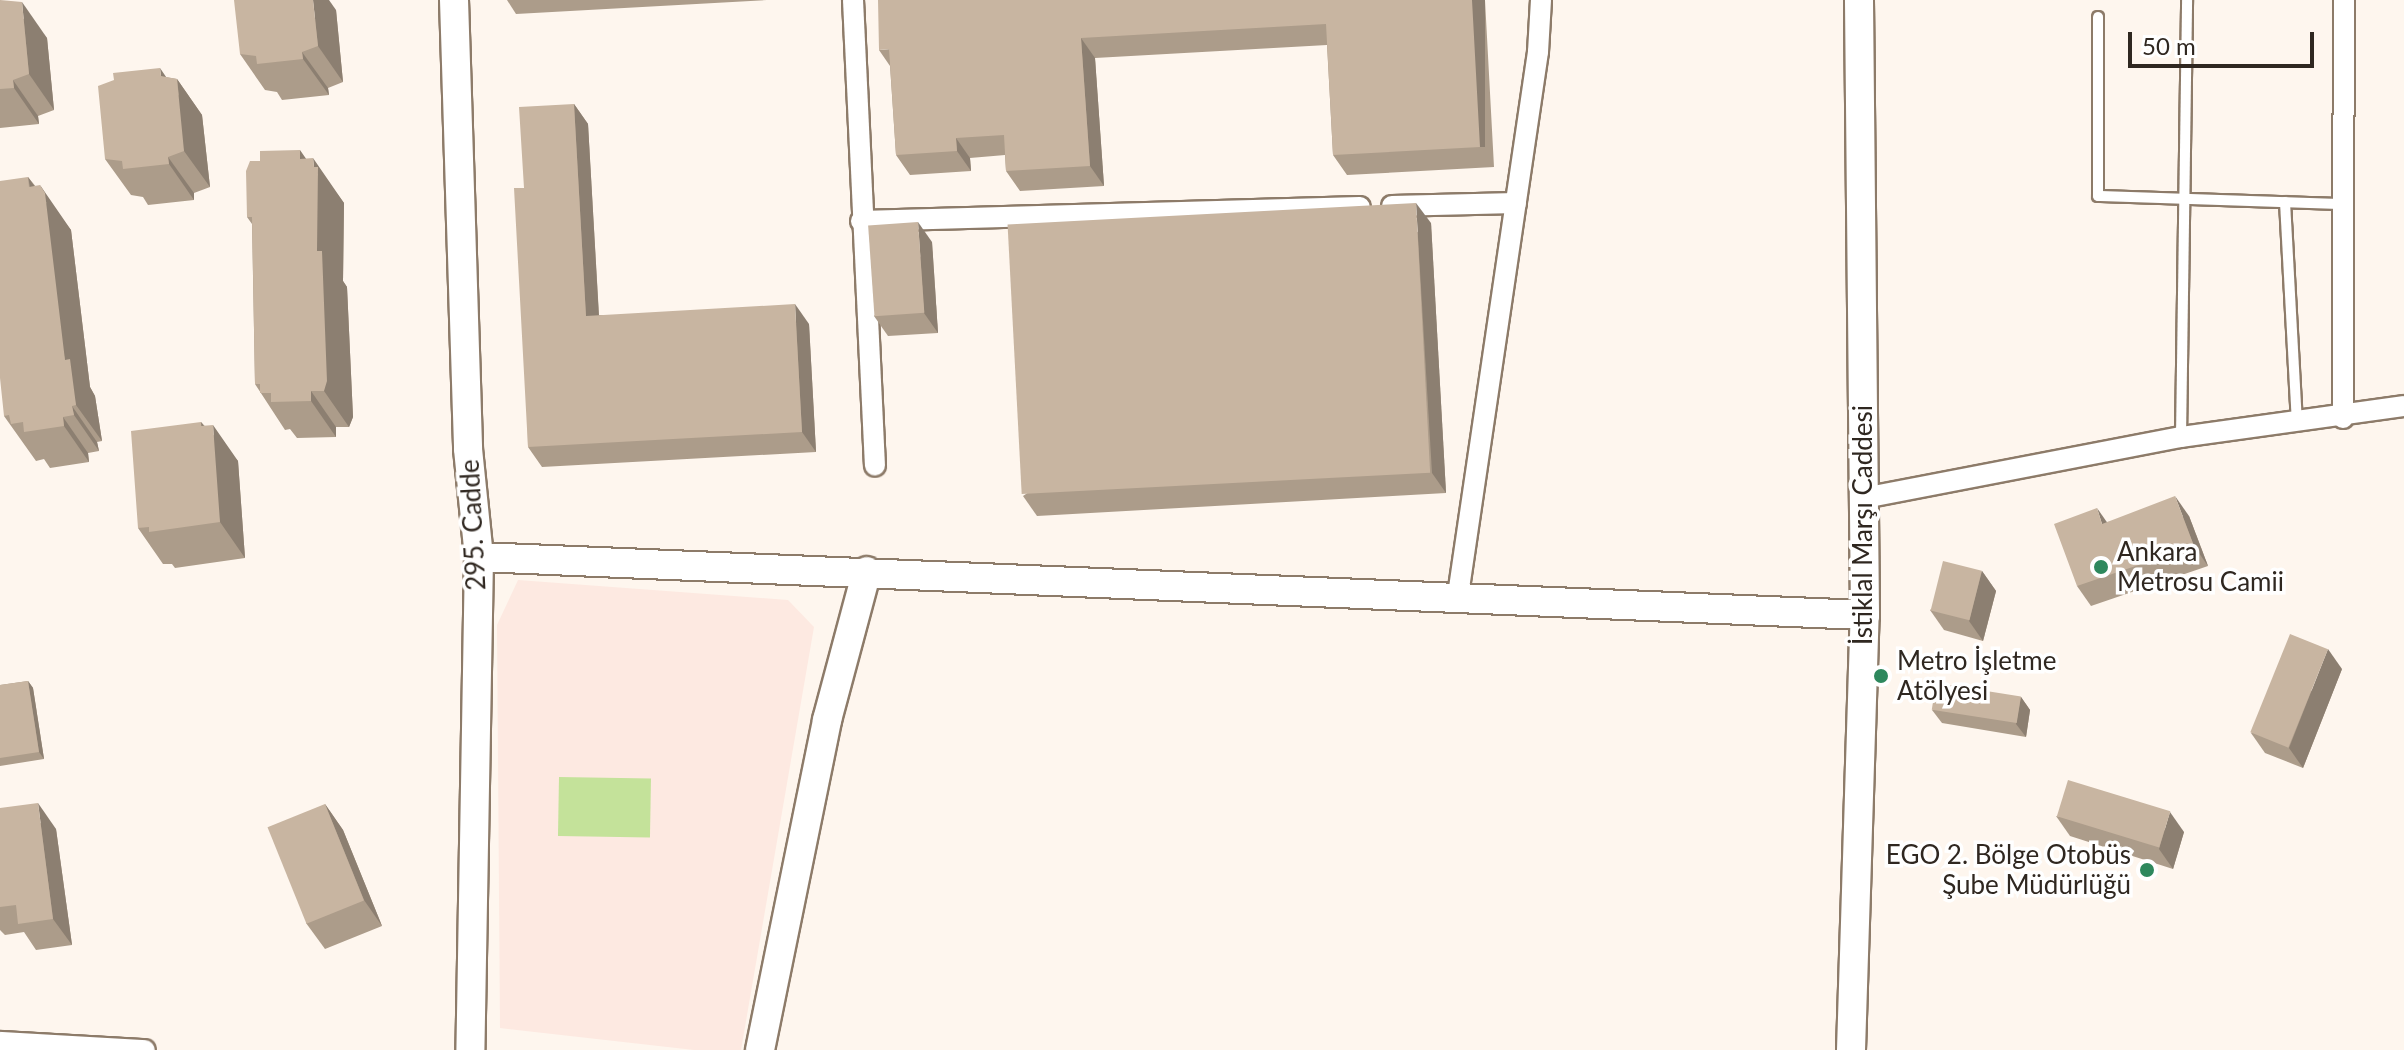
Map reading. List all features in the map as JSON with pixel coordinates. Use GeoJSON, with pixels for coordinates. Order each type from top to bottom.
{"type":"FeatureCollection","features":[{"type":"Feature","properties":{"kind":"street","name":"295. Cadde"},"geometry":{"type":"LineString","coordinates":[[454,0],[468,449],[479,557],[470,1050]]}},
{"type":"Feature","properties":{"kind":"street"},"geometry":{"type":"LineString","coordinates":[[853,0],[861,221],[875,465]]}},
{"type":"Feature","properties":{"kind":"street"},"geometry":{"type":"LineString","coordinates":[[1458,595],[1516,203],[1541,0]]}},
{"type":"Feature","properties":{"kind":"street","name":"İstiklal Marşı Caddesi"},"geometry":{"type":"LineString","coordinates":[[1851,1050],[1865,615],[1859,0]]}},
{"type":"Feature","properties":{"kind":"street"},"geometry":{"type":"LineString","coordinates":[[2343,418],[2344,0]]}},
{"type":"Feature","properties":{"kind":"street"},"geometry":{"type":"LineString","coordinates":[[861,221],[1516,203]]}},
{"type":"Feature","properties":{"kind":"street"},"geometry":{"type":"LineString","coordinates":[[1864,498],[2181,437],[2343,418],[2404,406]]}},
{"type":"Feature","properties":{"kind":"street"},"geometry":{"type":"LineString","coordinates":[[479,557],[1458,595],[1865,615]]}},
{"type":"Feature","properties":{"kind":"street"},"geometry":{"type":"LineString","coordinates":[[760,1050],[827,720],[867,571]]}},
{"type":"Feature","properties":{"kind":"street"},"geometry":{"type":"LineString","coordinates":[[0,1042],[145,1050]]}},
{"type":"Feature","properties":{"kind":"lane"},"geometry":{"type":"LineString","coordinates":[[2181,437],[2187,0]]}},
{"type":"Feature","properties":{"kind":"lane"},"geometry":{"type":"LineString","coordinates":[[2098,17],[2098,196],[2342,204]]}},
{"type":"Feature","properties":{"kind":"lane"},"geometry":{"type":"LineString","coordinates":[[2285,202],[2297,424]]}},
{"type":"Feature","properties":{"kind":"shaded area"},"geometry":{"type":"Polygon","coordinates":[[[518,580],[788,600],[814,627],[741,1050],[694,1050],[500,1028],[497,625],[518,580]]]}},
{"type":"Feature","properties":{"kind":"green space"},"geometry":{"type":"Polygon","coordinates":[[[559,777],[651,779],[650,838],[558,836],[559,777]]]}},
{"type":"Feature","properties":{"kind":"building"},"geometry":{"type":"Polygon","coordinates":[[[0,0],[22,2],[29,74],[13,80],[14,88],[0,89],[0,0]]]}},
{"type":"Feature","properties":{"kind":"building"},"geometry":{"type":"Polygon","coordinates":[[[234,0],[313,0],[318,46],[302,52],[303,59],[257,64],[256,56],[240,54],[234,0]]]}},
{"type":"Feature","properties":{"kind":"building"},"geometry":{"type":"Polygon","coordinates":[[[878,0],[1472,0],[1480,147],[1333,155],[1326,24],[1081,38],[1090,166],[1006,171],[1004,135],[956,138],[957,151],[896,155],[889,49],[879,50],[878,0]]]}},
{"type":"Feature","properties":{"kind":"building"},"geometry":{"type":"Polygon","coordinates":[[[160,68],[161,76],[177,79],[184,151],[168,157],[169,164],[123,169],[122,161],[105,159],[98,86],[114,80],[113,73],[160,68]]]}},
{"type":"Feature","properties":{"kind":"building"},"geometry":{"type":"Polygon","coordinates":[[[574,104],[586,316],[795,304],[802,432],[528,447],[514,188],[524,188],[519,107],[574,104]]]}},
{"type":"Feature","properties":{"kind":"building"},"geometry":{"type":"Polygon","coordinates":[[[300,150],[300,159],[313,158],[314,167],[318,167],[317,251],[322,251],[327,381],[324,391],[311,391],[311,401],[271,402],[271,393],[260,393],[260,384],[255,384],[252,217],[247,217],[246,171],[250,161],[260,161],[260,151],[300,150]]]}},
{"type":"Feature","properties":{"kind":"building"},"geometry":{"type":"Polygon","coordinates":[[[28,177],[29,187],[40,185],[45,193],[65,360],[70,359],[76,405],[72,406],[74,415],[63,417],[64,426],[24,432],[23,422],[11,424],[9,415],[4,416],[0,378],[0,181],[28,177]]]}},
{"type":"Feature","properties":{"kind":"building"},"geometry":{"type":"Polygon","coordinates":[[[1416,203],[1430,473],[1022,494],[1008,224],[1416,203]]]}},
{"type":"Feature","properties":{"kind":"building"},"geometry":{"type":"Polygon","coordinates":[[[918,222],[924,313],[874,316],[868,225],[918,222]]]}},
{"type":"Feature","properties":{"kind":"building"},"geometry":{"type":"Polygon","coordinates":[[[201,422],[201,426],[213,425],[220,522],[149,532],[149,527],[138,528],[131,431],[201,422]]]}},
{"type":"Feature","properties":{"kind":"building"},"geometry":{"type":"Polygon","coordinates":[[[2175,496],[2194,546],[2077,586],[2054,524],[2097,508],[2102,524],[2175,496]]]}},
{"type":"Feature","properties":{"kind":"building"},"geometry":{"type":"Polygon","coordinates":[[[1943,561],[1982,571],[1969,620],[1931,610],[1943,561]]]}},
{"type":"Feature","properties":{"kind":"building"},"geometry":{"type":"Polygon","coordinates":[[[2290,634],[2328,649],[2288,748],[2250,732],[2290,634]]]}},
{"type":"Feature","properties":{"kind":"building"},"geometry":{"type":"Polygon","coordinates":[[[28,681],[39,752],[0,758],[0,685],[28,681]]]}},
{"type":"Feature","properties":{"kind":"building"},"geometry":{"type":"Polygon","coordinates":[[[1936,683],[2021,696],[2017,723],[1932,710],[1936,683]]]}},
{"type":"Feature","properties":{"kind":"building"},"geometry":{"type":"Polygon","coordinates":[[[2068,780],[2170,811],[2159,848],[2057,816],[2068,780]]]}},
{"type":"Feature","properties":{"kind":"building"},"geometry":{"type":"Polygon","coordinates":[[[38,803],[53,919],[18,924],[16,905],[0,907],[0,808],[38,803]]]}},
{"type":"Feature","properties":{"kind":"building"},"geometry":{"type":"Polygon","coordinates":[[[325,804],[364,900],[306,924],[268,827],[325,804]]]}},
{"type":"Feature","properties":{"kind":"place","name":"Ankara Metrosu Camii"},"geometry":{"type":"Point","coordinates":[2101,567]}},
{"type":"Feature","properties":{"kind":"place","name":"Metro İşletme Atölyesi"},"geometry":{"type":"Point","coordinates":[1881,676]}},
{"type":"Feature","properties":{"kind":"place","name":"EGO 2. Bölge Otobüs Şube Müdürlüğü"},"geometry":{"type":"Point","coordinates":[2147,870]}}]}
